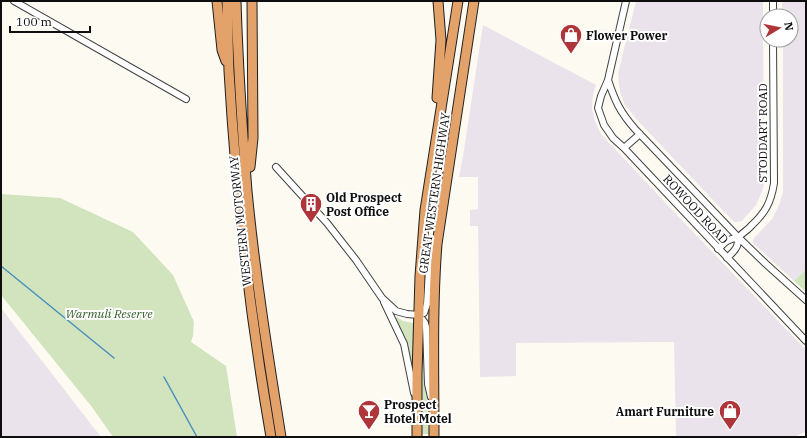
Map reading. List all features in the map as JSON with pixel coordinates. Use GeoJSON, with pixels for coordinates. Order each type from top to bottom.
{"type":"FeatureCollection","features":[{"type":"Feature","properties":{"kind":"highway"},"geometry":{"type":"LineString","coordinates":[[217,1],[222,50],[229,70]]}},
{"type":"Feature","properties":{"kind":"highway","name":"WESTERN MOTORWAY"},"geometry":{"type":"LineString","coordinates":[[227,1],[229,70],[243,238],[254,324],[272,437]]}},
{"type":"Feature","properties":{"kind":"highway","name":"WESTERN MOTORWAY"},"geometry":{"type":"LineString","coordinates":[[236,1],[247,192],[262,315],[281,437]]}},
{"type":"Feature","properties":{"kind":"highway"},"geometry":{"type":"LineString","coordinates":[[247,192],[253,138],[252,1]]}},
{"type":"Feature","properties":{"kind":"highway"},"geometry":{"type":"LineString","coordinates":[[252,29],[255,1]]}},
{"type":"Feature","properties":{"kind":"highway"},"geometry":{"type":"LineString","coordinates":[[434,155],[441,40],[438,1]]}},
{"type":"Feature","properties":{"kind":"highway","name":"GREAT WESTERN HIGHWAY"},"geometry":{"type":"LineString","coordinates":[[417,437],[420,276],[425,217],[458,1]]}},
{"type":"Feature","properties":{"kind":"highway","name":"GREAT WESTERN HIGHWAY"},"geometry":{"type":"LineString","coordinates":[[434,437],[434,276],[439,229],[474,1]]}},
{"type":"Feature","properties":{"kind":"street"},"geometry":{"type":"LineString","coordinates":[[14,1],[186,99]]}},
{"type":"Feature","properties":{"kind":"street","name":"ROWOOD ROAD"},"geometry":{"type":"LineString","coordinates":[[626,1],[608,80],[599,100],[598,108],[604,125],[608,132],[806,341]]}},
{"type":"Feature","properties":{"kind":"street","name":"STODDART ROAD"},"geometry":{"type":"LineString","coordinates":[[727,258],[736,250],[739,238],[760,218],[766,210],[773,192],[773,48]]}},
{"type":"Feature","properties":{"kind":"street","name":"ROWOOD ROAD"},"geometry":{"type":"LineString","coordinates":[[608,80],[613,96],[622,113],[640,134],[739,238],[806,300]]}},
{"type":"Feature","properties":{"kind":"street"},"geometry":{"type":"LineString","coordinates":[[624,148],[640,134]]}},
{"type":"Feature","properties":{"kind":"street"},"geometry":{"type":"LineString","coordinates":[[276,167],[327,223],[356,260],[382,298],[404,344],[417,408]]}},
{"type":"Feature","properties":{"kind":"street"},"geometry":{"type":"LineString","coordinates":[[382,298],[396,311],[419,315],[424,313],[426,307],[430,251],[439,229]]}},
{"type":"Feature","properties":{"kind":"street","name":"STODDART ROAD"},"geometry":{"type":"LineString","coordinates":[[718,249],[732,238],[739,238]]}},
{"type":"Feature","properties":{"kind":"street"},"geometry":{"type":"LineString","coordinates":[[419,315],[426,327],[428,384],[434,418]]}},
{"type":"Feature","properties":{"kind":"shaded area"},"geometry":{"type":"Polygon","coordinates":[[[636,1],[763,1],[763,8],[759,8],[759,48],[763,48],[764,184],[756,205],[742,221],[734,222],[638,121],[625,105],[622,98],[618,73],[636,1]]]}},
{"type":"Feature","properties":{"kind":"shaded area"},"geometry":{"type":"Polygon","coordinates":[[[782,1],[806,1],[806,269],[794,281],[753,243],[754,238],[772,219],[779,205],[783,192],[783,48],[799,48],[799,8],[782,8],[782,1]]]}},
{"type":"Feature","properties":{"kind":"shaded area"},"geometry":{"type":"Polygon","coordinates":[[[483,25],[596,85],[593,95],[592,108],[595,121],[601,134],[806,350],[806,431],[795,437],[676,437],[674,342],[516,343],[516,376],[480,377],[478,226],[470,226],[470,210],[478,209],[478,177],[459,177],[483,25]]]}},
{"type":"Feature","properties":{"kind":"shaded area"},"geometry":{"type":"Polygon","coordinates":[[[1,308],[101,437],[1,437],[1,308]]]}},
{"type":"Feature","properties":{"kind":"green space","name":"Warmuli Reserve"},"geometry":{"type":"Polygon","coordinates":[[[1,194],[60,198],[133,232],[173,275],[194,322],[191,342],[226,366],[237,437],[113,437],[92,407],[1,295],[1,194]]]}},
{"type":"Feature","properties":{"kind":"green space"},"geometry":{"type":"Polygon","coordinates":[[[806,269],[806,292],[794,281],[806,269]]]}},
{"type":"Feature","properties":{"kind":"green space"},"geometry":{"type":"Polygon","coordinates":[[[397,317],[403,321],[413,323],[414,325],[413,366],[396,318],[397,317]]]}},
{"type":"Feature","properties":{"kind":"green space"},"geometry":{"type":"Polygon","coordinates":[[[423,341],[425,342],[429,434],[422,434],[423,341]]]}},
{"type":"Feature","properties":{"kind":"waterway"},"geometry":{"type":"LineString","coordinates":[[1,266],[114,358]]}},
{"type":"Feature","properties":{"kind":"waterway"},"geometry":{"type":"LineString","coordinates":[[164,377],[197,437]]}},
{"type":"Feature","properties":{"kind":"place","name":"Flower Power"},"geometry":{"type":"Point","coordinates":[571,54]}},
{"type":"Feature","properties":{"kind":"place","name":"Old Prospect Post Office"},"geometry":{"type":"Point","coordinates":[311,224]}},
{"type":"Feature","properties":{"kind":"place","name":"Prospect Hotel Motel"},"geometry":{"type":"Point","coordinates":[369,430]}},
{"type":"Feature","properties":{"kind":"place","name":"Amart Furniture"},"geometry":{"type":"Point","coordinates":[730,430]}}]}
